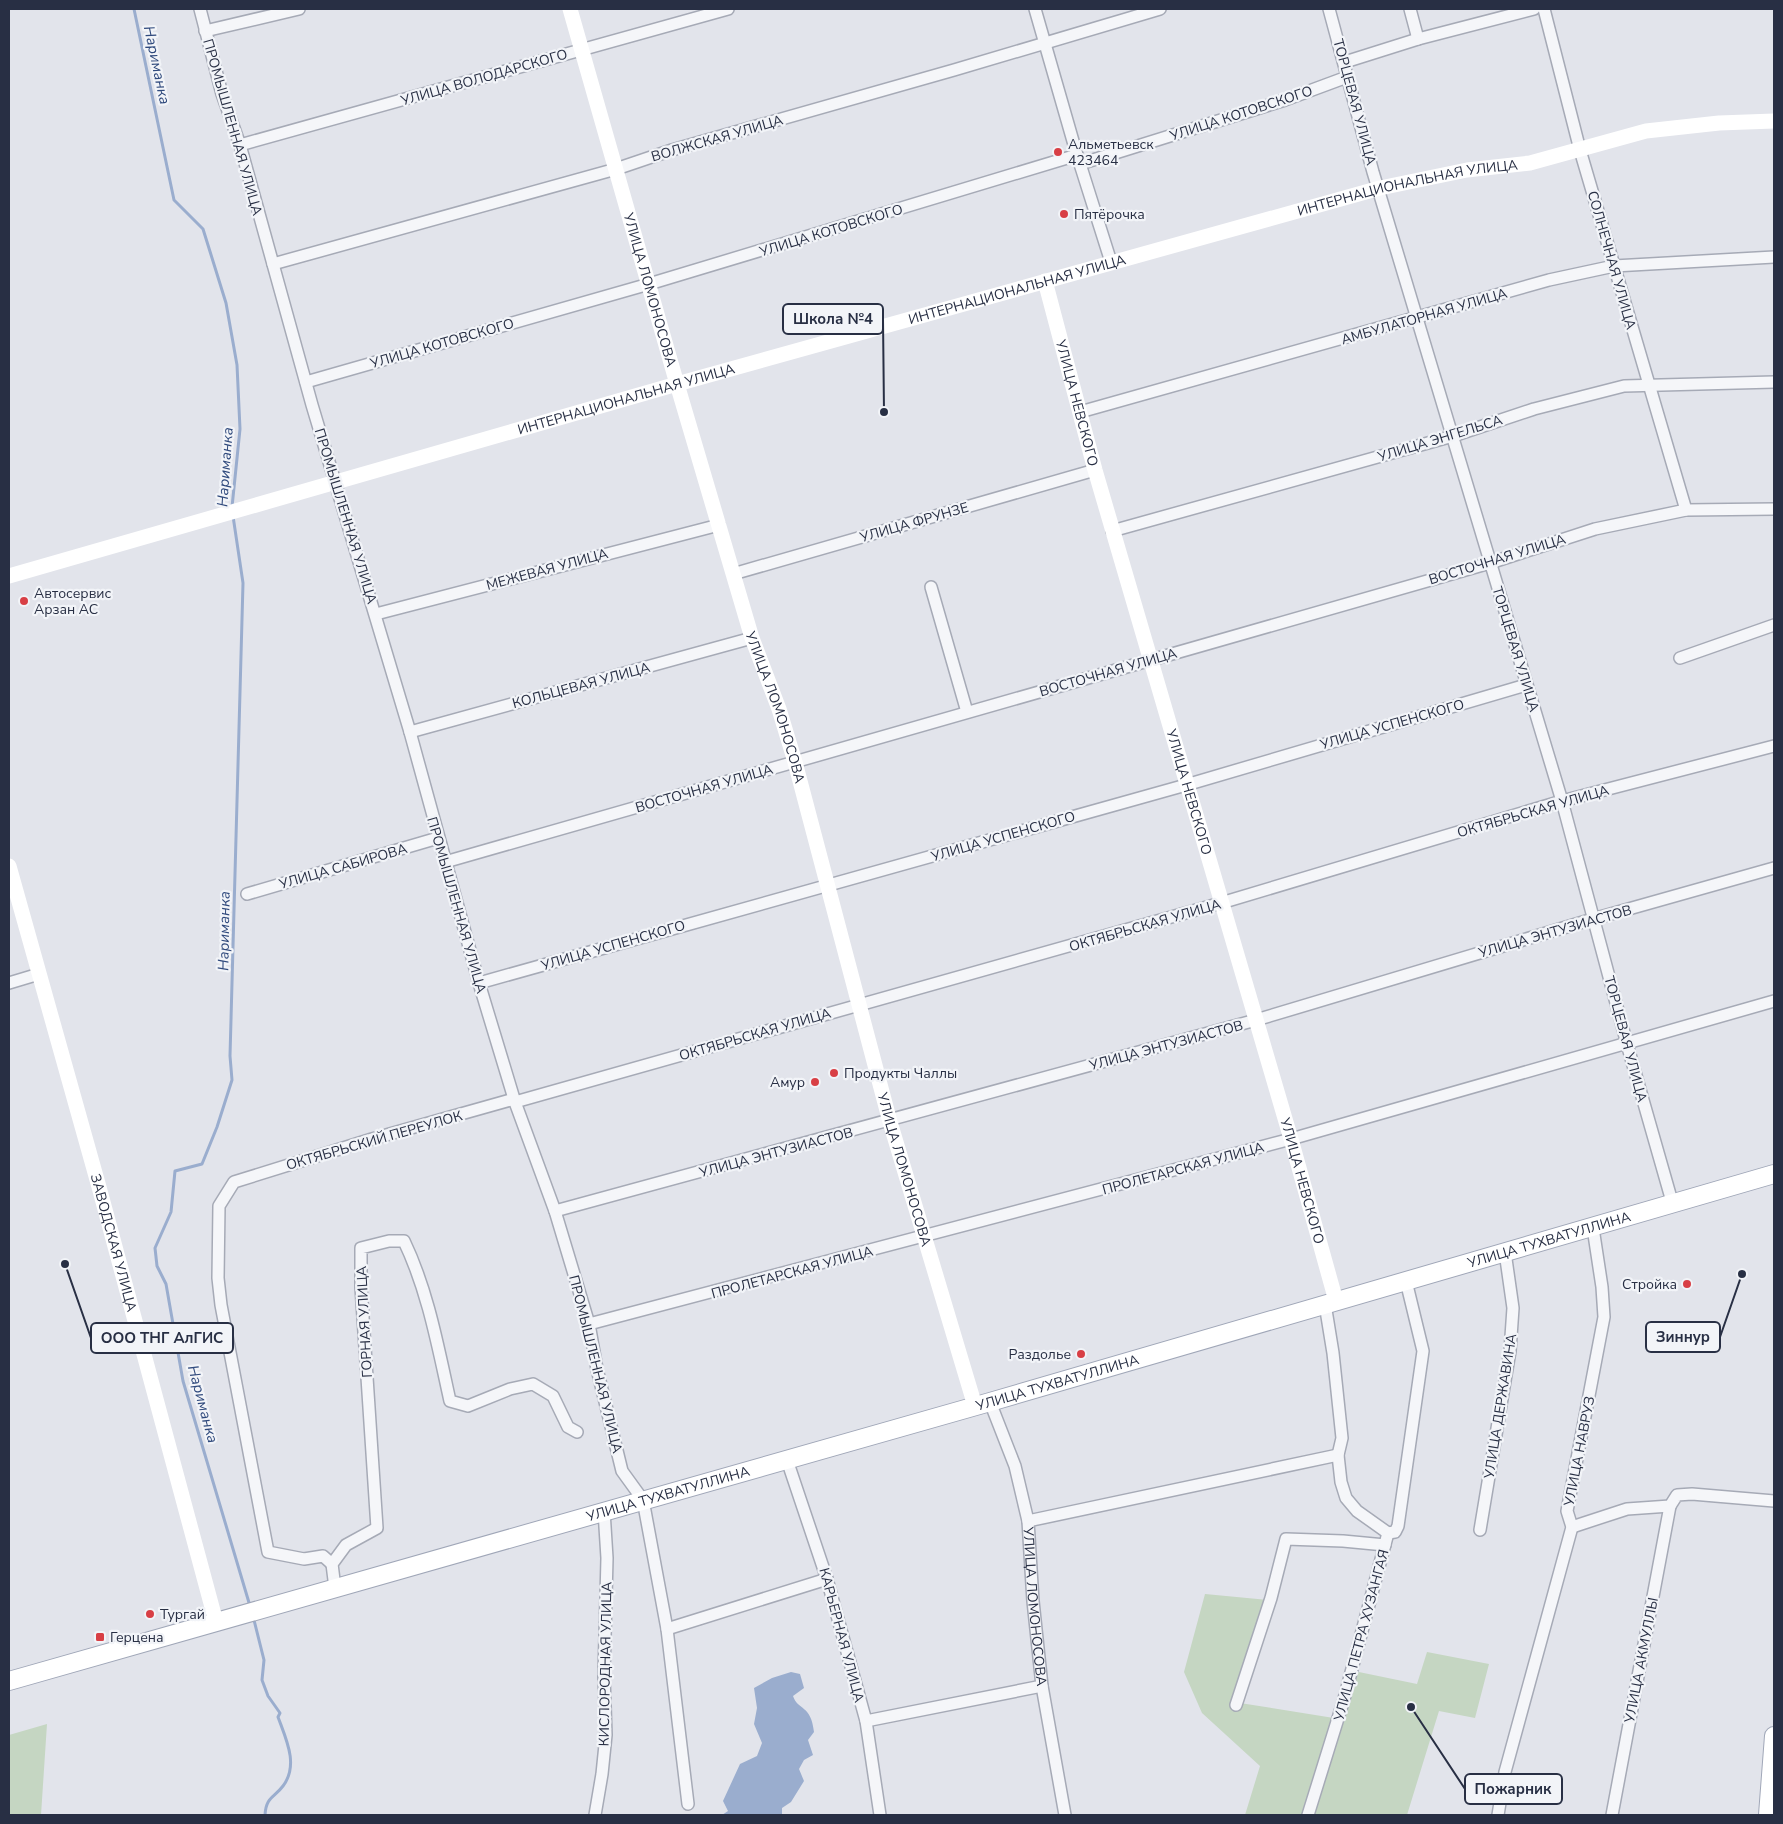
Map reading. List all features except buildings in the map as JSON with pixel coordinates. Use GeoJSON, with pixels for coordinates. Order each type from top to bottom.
{"type":"FeatureCollection","features":[{"type":"Feature","properties":{"kind":"main road","name":"УЛИЦА ТУХВАТУЛЛИНА"},"geometry":{"type":"LineString","coordinates":[[9,1681],[983,1404],[1774,1174]]}},
{"type":"Feature","properties":{"kind":"main road"},"geometry":{"type":"LineString","coordinates":[[1768,1815],[1774,1736]]}},
{"type":"Feature","properties":{"kind":"street","name":"ПРОМЫШЛЕННАЯ УЛИЦА"},"geometry":{"type":"LineString","coordinates":[[200,9],[222,94],[240,145],[306,382],[410,732],[479,983],[514,1100],[555,1211],[589,1324],[597,1369],[622,1471],[643,1500],[667,1629],[688,1804]]}},
{"type":"Feature","properties":{"kind":"street"},"geometry":{"type":"LineString","coordinates":[[205,31],[300,9]]}},
{"type":"Feature","properties":{"kind":"street","name":"УЛИЦА ЛОМОНОСОВА"},"geometry":{"type":"LineString","coordinates":[[570,9],[752,638],[779,709],[795,762],[857,1005],[890,1122],[926,1236],[983,1404],[1015,1466],[1028,1521],[1032,1601],[1042,1686],[1065,1815]]}},
{"type":"Feature","properties":{"kind":"street","name":"УЛИЦА ВОЛОДАРСКОГО"},"geometry":{"type":"LineString","coordinates":[[240,145],[728,9]]}},
{"type":"Feature","properties":{"kind":"street"},"geometry":{"type":"LineString","coordinates":[[1035,9],[1111,262]]}},
{"type":"Feature","properties":{"kind":"street","name":"ВОЛЖСКАЯ УЛИЦА"},"geometry":{"type":"LineString","coordinates":[[273,264],[616,169],[672,150],[1160,9]]}},
{"type":"Feature","properties":{"kind":"street","name":"ТОРЦЕВАЯ УЛИЦА"},"geometry":{"type":"LineString","coordinates":[[1329,9],[1418,318],[1562,801],[1627,1044],[1673,1204]]}},
{"type":"Feature","properties":{"kind":"street"},"geometry":{"type":"LineString","coordinates":[[1410,9],[1418,38]]}},
{"type":"Feature","properties":{"kind":"street"},"geometry":{"type":"LineString","coordinates":[[1345,62],[1418,38],[1534,9]]}},
{"type":"Feature","properties":{"kind":"street","name":"СОЛНЕЧНАЯ УЛИЦА"},"geometry":{"type":"LineString","coordinates":[[1544,9],[1580,150],[1686,510]]}},
{"type":"Feature","properties":{"kind":"street","name":"УЛИЦА КОТОВСКОГО"},"geometry":{"type":"LineString","coordinates":[[306,382],[1286,100],[1347,76]]}},
{"type":"Feature","properties":{"kind":"street","name":"ИНТЕРНАЦИОНАЛЬНАЯ УЛИЦА"},"geometry":{"type":"LineString","coordinates":[[9,576],[677,384],[1380,188],[1467,170],[1530,163],[1646,131],[1719,123],[1774,121]]}},
{"type":"Feature","properties":{"kind":"street","name":"АМБУЛАТОРНАЯ УЛИЦА"},"geometry":{"type":"LineString","coordinates":[[1080,412],[1549,280],[1614,266],[1774,257]]}},
{"type":"Feature","properties":{"kind":"street","name":"УЛИЦА НЕВСКОГО"},"geometry":{"type":"LineString","coordinates":[[1045,281],[1095,470],[1149,661],[1291,1139],[1331,1303]]}},
{"type":"Feature","properties":{"kind":"street","name":"УЛИЦА ЭНГЕЛЬСА"},"geometry":{"type":"LineString","coordinates":[[1112,531],[1453,436],[1552,405],[1624,386],[1774,382]]}},
{"type":"Feature","properties":{"kind":"street","name":"УЛИЦА ФРУНЗЕ"},"geometry":{"type":"LineString","coordinates":[[733,574],[1095,470]]}},
{"type":"Feature","properties":{"kind":"street","name":"ВОСТОЧНАЯ УЛИЦА"},"geometry":{"type":"LineString","coordinates":[[445,862],[1149,661],[1490,562],[1596,529],[1686,510],[1774,509]]}},
{"type":"Feature","properties":{"kind":"street","name":"МЕЖЕВАЯ УЛИЦА"},"geometry":{"type":"LineString","coordinates":[[376,614],[719,525]]}},
{"type":"Feature","properties":{"kind":"street"},"geometry":{"type":"LineString","coordinates":[[931,587],[967,712]]}},
{"type":"Feature","properties":{"kind":"street"},"geometry":{"type":"LineString","coordinates":[[1680,658],[1774,625]]}},
{"type":"Feature","properties":{"kind":"street","name":"КОЛЬЦЕВАЯ УЛИЦА"},"geometry":{"type":"LineString","coordinates":[[410,732],[752,638]]}},
{"type":"Feature","properties":{"kind":"street","name":"УЛИЦА УСПЕНСКОГО"},"geometry":{"type":"LineString","coordinates":[[479,983],[1186,785],[1526,685]]}},
{"type":"Feature","properties":{"kind":"street","name":"ОКТЯБРЬСКАЯ УЛИЦА"},"geometry":{"type":"LineString","coordinates":[[514,1100],[1221,903],[1562,801],[1774,746]]}},
{"type":"Feature","properties":{"kind":"street","name":"УЛИЦА САБИРОВА"},"geometry":{"type":"LineString","coordinates":[[247,894],[438,838]]}},
{"type":"Feature","properties":{"kind":"street","name":"ЗАВОДСКАЯ УЛИЦА"},"geometry":{"type":"LineString","coordinates":[[9,866],[222,1620]]}},
{"type":"Feature","properties":{"kind":"street","name":"УЛИЦА ЭНТУЗИАСТОВ"},"geometry":{"type":"LineString","coordinates":[[555,1211],[890,1122],[1256,1020],[1593,919],[1774,868]]}},
{"type":"Feature","properties":{"kind":"street"},"geometry":{"type":"LineString","coordinates":[[9,983],[38,974]]}},
{"type":"Feature","properties":{"kind":"street","name":"ПРОЛЕТАРСКАЯ УЛИЦА"},"geometry":{"type":"LineString","coordinates":[[589,1324],[1291,1139],[1774,1001]]}},
{"type":"Feature","properties":{"kind":"street","name":"ОКТЯБРЬСКИЙ ПЕРЕУЛОК"},"geometry":{"type":"LineString","coordinates":[[332,1564],[323,1556],[304,1558],[268,1552],[218,1278],[219,1206],[234,1182],[372,1139],[514,1100]]}},
{"type":"Feature","properties":{"kind":"street","name":"УЛИЦА НАВРУЗ"},"geometry":{"type":"LineString","coordinates":[[1498,1815],[1505,1772],[1572,1526],[1567,1511],[1604,1317],[1602,1287],[1593,1228]]}},
{"type":"Feature","properties":{"kind":"street","name":"ГОРНАЯ УЛИЦА"},"geometry":{"type":"LineString","coordinates":[[332,1564],[346,1545],[377,1528],[361,1287],[361,1248],[389,1241],[404,1241],[414,1261],[426,1296],[450,1401],[468,1406],[510,1389],[533,1384],[553,1396],[568,1427],[577,1432]]}},
{"type":"Feature","properties":{"kind":"street","name":"УЛИЦА ДЕРЖАВИНА"},"geometry":{"type":"LineString","coordinates":[[1480,1530],[1510,1351],[1513,1308],[1505,1252]]}},
{"type":"Feature","properties":{"kind":"street","name":"УЛИЦА ПЕТРА ХУЗАНГАЯ"},"geometry":{"type":"LineString","coordinates":[[1308,1815],[1344,1700],[1388,1533],[1395,1532],[1398,1526],[1423,1351],[1406,1281]]}},
{"type":"Feature","properties":{"kind":"street"},"geometry":{"type":"LineString","coordinates":[[1331,1303],[1333,1353],[1342,1438],[1338,1455],[1341,1482],[1346,1498],[1357,1511],[1388,1533]]}},
{"type":"Feature","properties":{"kind":"street"},"geometry":{"type":"LineString","coordinates":[[1028,1521],[1338,1455]]}},
{"type":"Feature","properties":{"kind":"street","name":"КАРЬЕРНАЯ УЛИЦА"},"geometry":{"type":"LineString","coordinates":[[786,1460],[828,1579],[866,1721],[880,1815]]}},
{"type":"Feature","properties":{"kind":"street"},"geometry":{"type":"LineString","coordinates":[[1572,1526],[1627,1509],[1670,1506],[1677,1496],[1692,1494],[1774,1501]]}},
{"type":"Feature","properties":{"kind":"street","name":"УЛИЦА АКМУЛЛЫ"},"geometry":{"type":"LineString","coordinates":[[1612,1815],[1670,1506]]}},
{"type":"Feature","properties":{"kind":"street","name":"КИСЛОРОДНАЯ УЛИЦА"},"geometry":{"type":"LineString","coordinates":[[596,1815],[606,1734],[604,1676],[607,1558],[604,1511]]}},
{"type":"Feature","properties":{"kind":"street"},"geometry":{"type":"LineString","coordinates":[[1236,1705],[1271,1598],[1286,1539],[1385,1545]]}},
{"type":"Feature","properties":{"kind":"street"},"geometry":{"type":"LineString","coordinates":[[332,1564],[335,1588]]}},
{"type":"Feature","properties":{"kind":"street"},"geometry":{"type":"LineString","coordinates":[[667,1629],[828,1579]]}},
{"type":"Feature","properties":{"kind":"street"},"geometry":{"type":"LineString","coordinates":[[866,1721],[1042,1686]]}},
{"type":"Feature","properties":{"kind":"green space"},"geometry":{"type":"Polygon","coordinates":[[[1205,1594],[1268,1600],[1240,1703],[1340,1719],[1354,1671],[1417,1684],[1427,1652],[1489,1664],[1475,1718],[1439,1711],[1407,1815],[1245,1815],[1260,1766],[1202,1713],[1184,1672],[1205,1594]]]}},
{"type":"Feature","properties":{"kind":"green space"},"geometry":{"type":"Polygon","coordinates":[[[47,1724],[41,1815],[9,1815],[9,1735],[47,1724]]]}},
{"type":"Feature","properties":{"kind":"water"},"geometry":{"type":"Polygon","coordinates":[[[791,1672],[800,1674],[804,1688],[793,1696],[795,1701],[810,1717],[814,1732],[808,1740],[813,1755],[804,1760],[799,1769],[804,1781],[791,1802],[782,1808],[782,1815],[722,1815],[728,1811],[723,1801],[740,1764],[757,1756],[762,1743],[754,1724],[757,1708],[754,1688],[772,1678],[791,1672]]]}},
{"type":"Feature","properties":{"kind":"waterway","name":"Нариманка"},"geometry":{"type":"LineString","coordinates":[[134,9],[174,200],[203,229],[226,303],[237,365],[240,429],[232,507]]}},
{"type":"Feature","properties":{"kind":"waterway","name":"Нариманка"},"geometry":{"type":"LineString","coordinates":[[233,516],[243,583],[230,1056],[232,1080],[217,1127],[202,1164],[175,1171],[171,1212],[155,1248],[157,1266],[166,1284],[183,1381],[250,1606]]}},
{"type":"Feature","properties":{"kind":"waterway","name":"Нариманка"},"geometry":{"type":"LineString","coordinates":[[253,1616],[264,1660],[262,1680],[268,1696],[280,1713],[278,1717],[290,1752],[291,1761],[288,1778],[269,1801],[265,1815]]}},
{"type":"Feature","properties":{"kind":"place","name":"Альметьевск 423464"},"geometry":{"type":"Point","coordinates":[1058,152]}},
{"type":"Feature","properties":{"kind":"place","name":"Пятёрочка"},"geometry":{"type":"Point","coordinates":[1064,214]}},
{"type":"Feature","properties":{"kind":"place","name":"Школа №4"},"geometry":{"type":"Point","coordinates":[884,412]}},
{"type":"Feature","properties":{"kind":"place","name":"Автосервис Арзан АС"},"geometry":{"type":"Point","coordinates":[24,601]}},
{"type":"Feature","properties":{"kind":"place","name":"Продукты Чаллы"},"geometry":{"type":"Point","coordinates":[834,1073]}},
{"type":"Feature","properties":{"kind":"place","name":"Амур"},"geometry":{"type":"Point","coordinates":[815,1082]}},
{"type":"Feature","properties":{"kind":"place","name":"ООО ТНГ АлГИС"},"geometry":{"type":"Point","coordinates":[65,1264]}},
{"type":"Feature","properties":{"kind":"place","name":"Зиннур"},"geometry":{"type":"Point","coordinates":[1742,1274]}},
{"type":"Feature","properties":{"kind":"place","name":"Стройка"},"geometry":{"type":"Point","coordinates":[1687,1284]}},
{"type":"Feature","properties":{"kind":"place","name":"Раздолье"},"geometry":{"type":"Point","coordinates":[1081,1354]}},
{"type":"Feature","properties":{"kind":"place","name":"Тургай"},"geometry":{"type":"Point","coordinates":[150,1614]}},
{"type":"Feature","properties":{"kind":"place","name":"Герцена"},"geometry":{"type":"Point","coordinates":[100,1637]}},
{"type":"Feature","properties":{"kind":"place","name":"Пожарник"},"geometry":{"type":"Point","coordinates":[1411,1707]}}]}
